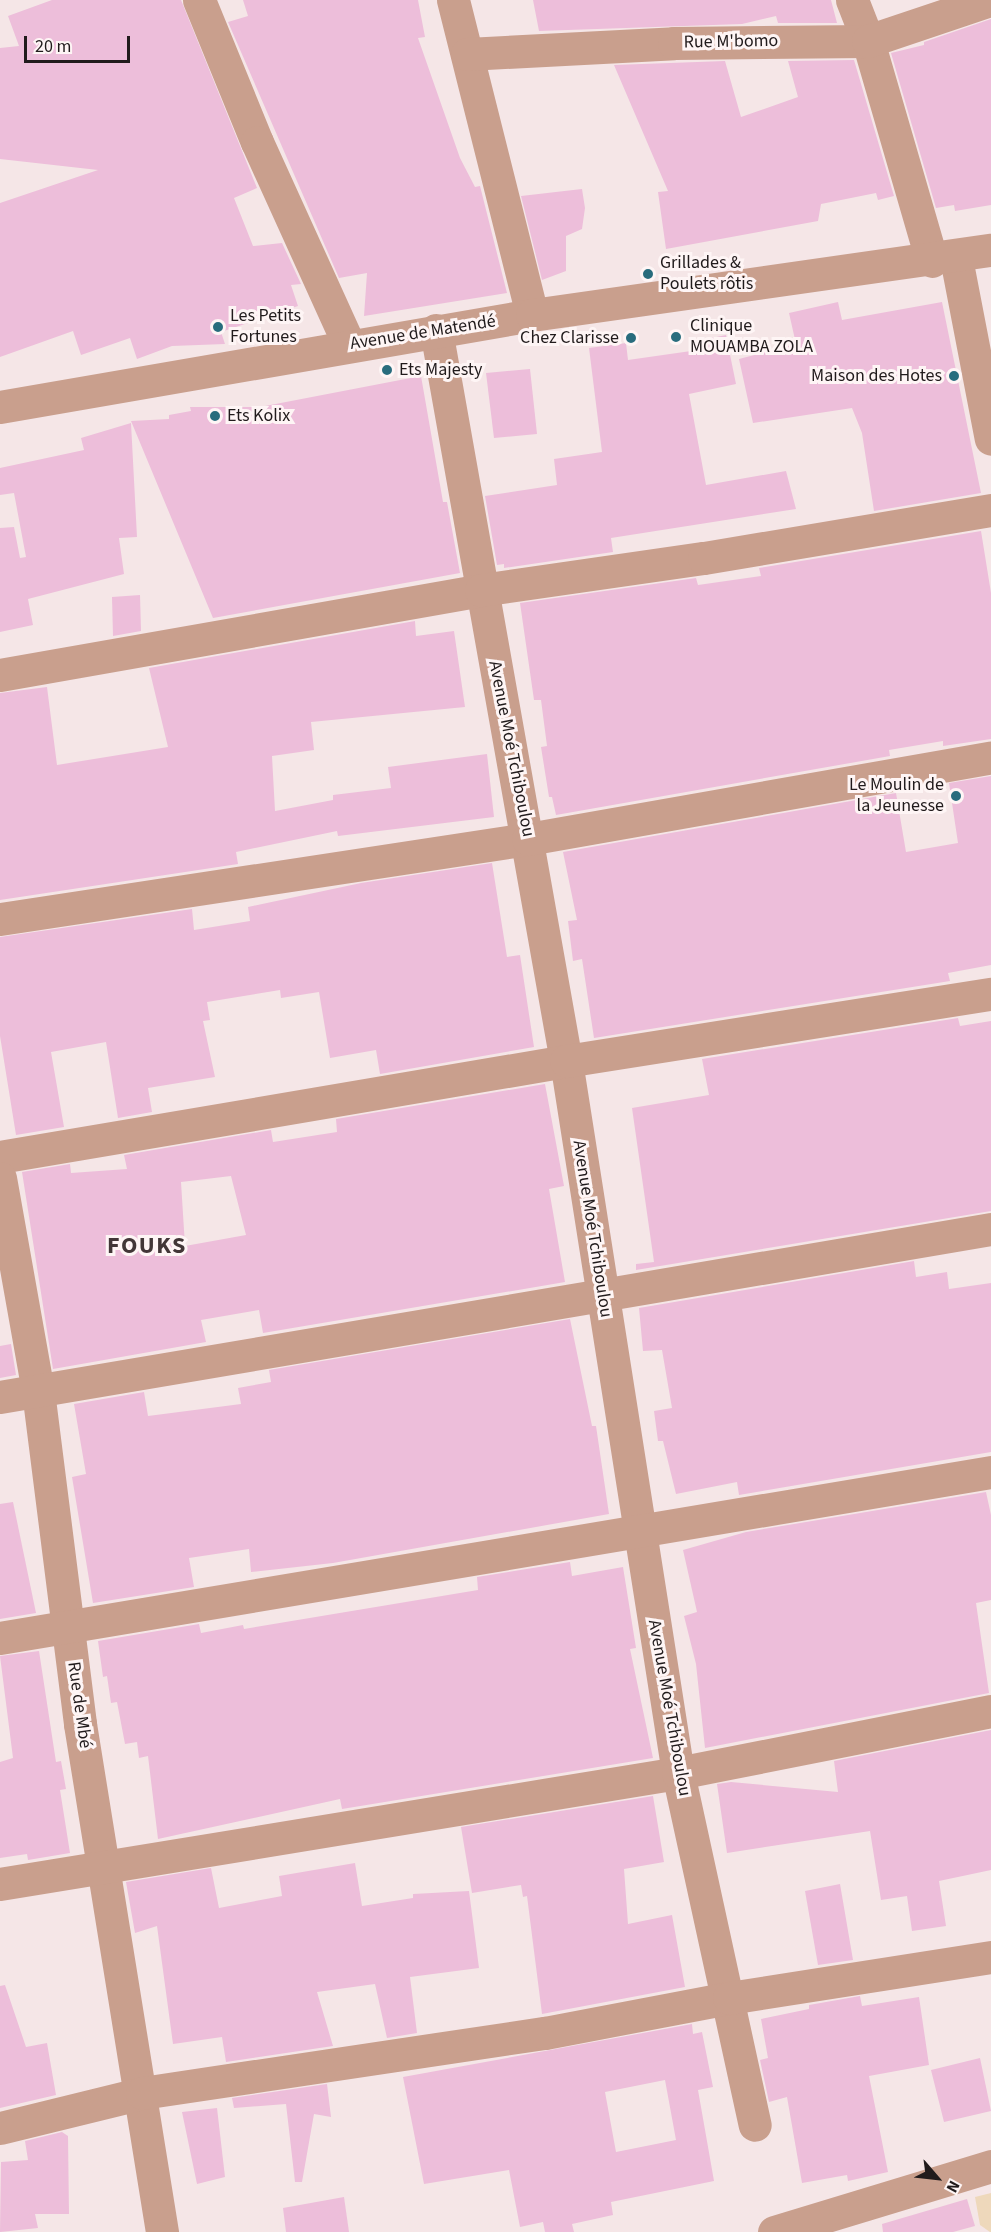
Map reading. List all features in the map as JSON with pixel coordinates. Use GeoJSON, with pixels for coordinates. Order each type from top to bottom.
{"type":"FeatureCollection","features":[{"type":"Feature","properties":{"kind":"street"},"geometry":{"type":"LineString","coordinates":[[199,0],[256,142],[349,345]]}},
{"type":"Feature","properties":{"kind":"street"},"geometry":{"type":"LineString","coordinates":[[453,0],[532,315]]}},
{"type":"Feature","properties":{"kind":"street"},"geometry":{"type":"LineString","coordinates":[[852,0],[944,259],[991,439]]}},
{"type":"Feature","properties":{"kind":"street","name":"Rue M'bomo"},"geometry":{"type":"LineString","coordinates":[[466,54],[674,43],[868,41],[990,0]]}},
{"type":"Feature","properties":{"kind":"street","name":"Avenue de Matendé"},"geometry":{"type":"LineString","coordinates":[[0,407],[436,330],[944,259],[991,250]]}},
{"type":"Feature","properties":{"kind":"street","name":"Avenue Moé Tchiboulou"},"geometry":{"type":"LineString","coordinates":[[436,330],[566,1060],[678,1773],[755,2125]]}},
{"type":"Feature","properties":{"kind":"street"},"geometry":{"type":"LineString","coordinates":[[0,675],[481,590],[704,558],[991,510]]}},
{"type":"Feature","properties":{"kind":"street"},"geometry":{"type":"LineString","coordinates":[[0,919],[528,839],[991,757]]}},
{"type":"Feature","properties":{"kind":"street"},"geometry":{"type":"LineString","coordinates":[[0,1157],[566,1060],[991,993]]}},
{"type":"Feature","properties":{"kind":"street","name":"Rue de Mbé"},"geometry":{"type":"LineString","coordinates":[[0,1178],[38,1391],[68,1625],[103,1868],[142,2093],[162,2232]]}},
{"type":"Feature","properties":{"kind":"street"},"geometry":{"type":"LineString","coordinates":[[0,1397],[991,1228]]}},
{"type":"Feature","properties":{"kind":"street"},"geometry":{"type":"LineString","coordinates":[[0,1638],[991,1472]]}},
{"type":"Feature","properties":{"kind":"street"},"geometry":{"type":"LineString","coordinates":[[0,1884],[678,1773],[991,1711]]}},
{"type":"Feature","properties":{"kind":"street"},"geometry":{"type":"LineString","coordinates":[[0,2128],[142,2093],[545,2033],[729,1998],[991,1957]]}},
{"type":"Feature","properties":{"kind":"street"},"geometry":{"type":"LineString","coordinates":[[774,2232],[991,2166]]}},
{"type":"Feature","properties":{"kind":"shaded area"},"geometry":{"type":"Polygon","coordinates":[[[991,2193],[990,2232],[980,2225],[975,2197],[991,2193]]]}},
{"type":"Feature","properties":{"kind":"building"},"geometry":{"type":"Polygon","coordinates":[[[52,0],[181,0],[257,188],[234,198],[253,246],[282,243],[301,284],[291,285],[298,306],[221,332],[225,344],[172,346],[137,359],[130,338],[81,355],[73,331],[0,357],[0,203],[98,170],[0,159],[0,48],[19,46],[8,16],[52,0]]]}},
{"type":"Feature","properties":{"kind":"building"},"geometry":{"type":"Polygon","coordinates":[[[243,0],[418,0],[425,37],[418,38],[460,158],[475,187],[480,186],[507,293],[364,316],[367,273],[339,278],[228,22],[248,16],[243,0]]]}},
{"type":"Feature","properties":{"kind":"building"},"geometry":{"type":"Polygon","coordinates":[[[533,0],[831,0],[837,23],[778,23],[776,16],[742,24],[539,31],[533,0]]]}},
{"type":"Feature","properties":{"kind":"building"},"geometry":{"type":"Polygon","coordinates":[[[991,19],[991,205],[955,211],[954,205],[936,208],[891,53],[924,45],[924,42],[991,19]]]}},
{"type":"Feature","properties":{"kind":"building"},"geometry":{"type":"Polygon","coordinates":[[[854,60],[894,196],[878,200],[876,193],[821,204],[818,221],[666,249],[658,192],[668,191],[614,65],[725,61],[741,117],[798,97],[788,61],[854,60]]]}},
{"type":"Feature","properties":{"kind":"building"},"geometry":{"type":"Polygon","coordinates":[[[582,189],[585,208],[582,229],[566,236],[566,271],[542,280],[521,196],[582,189]]]}},
{"type":"Feature","properties":{"kind":"building"},"geometry":{"type":"Polygon","coordinates":[[[838,302],[842,320],[942,302],[981,493],[874,511],[862,433],[852,408],[753,423],[739,359],[796,344],[789,313],[838,302]]]}},
{"type":"Feature","properties":{"kind":"building"},"geometry":{"type":"Polygon","coordinates":[[[726,335],[736,384],[689,394],[706,485],[786,471],[796,509],[611,538],[613,552],[504,568],[504,564],[497,565],[485,496],[557,485],[554,459],[602,452],[589,348],[626,343],[628,360],[698,350],[697,341],[726,335]]]}},
{"type":"Feature","properties":{"kind":"building"},"geometry":{"type":"Polygon","coordinates":[[[530,369],[537,434],[494,438],[486,373],[530,369]]]}},
{"type":"Feature","properties":{"kind":"building"},"geometry":{"type":"Polygon","coordinates":[[[421,376],[443,502],[447,502],[460,573],[213,618],[131,421],[169,419],[169,415],[191,411],[190,407],[260,407],[421,376]]]}},
{"type":"Feature","properties":{"kind":"building"},"geometry":{"type":"Polygon","coordinates":[[[131,423],[137,537],[119,538],[124,574],[28,599],[33,625],[0,632],[0,528],[14,527],[20,558],[26,557],[14,493],[0,495],[0,468],[84,450],[81,438],[131,423]]]}},
{"type":"Feature","properties":{"kind":"building"},"geometry":{"type":"Polygon","coordinates":[[[981,531],[991,593],[991,739],[943,746],[943,741],[889,750],[890,756],[556,815],[552,797],[549,797],[541,747],[547,746],[541,700],[534,700],[520,603],[696,578],[698,585],[761,576],[759,568],[981,531]]]}},
{"type":"Feature","properties":{"kind":"building"},"geometry":{"type":"Polygon","coordinates":[[[140,595],[141,631],[113,636],[112,597],[140,595]]]}},
{"type":"Feature","properties":{"kind":"building"},"geometry":{"type":"Polygon","coordinates":[[[415,621],[416,636],[454,631],[465,707],[311,722],[314,750],[272,756],[275,811],[333,800],[333,795],[391,788],[388,767],[487,754],[494,817],[338,836],[337,831],[236,852],[238,864],[0,900],[0,693],[47,687],[57,765],[168,747],[149,668],[415,621]]]}},
{"type":"Feature","properties":{"kind":"building"},"geometry":{"type":"Polygon","coordinates":[[[991,776],[991,965],[948,973],[950,981],[594,1038],[582,959],[573,961],[568,921],[577,920],[563,852],[896,793],[906,852],[958,843],[949,783],[991,776]]]}},
{"type":"Feature","properties":{"kind":"building"},"geometry":{"type":"Polygon","coordinates":[[[492,863],[507,957],[520,955],[534,1047],[380,1074],[376,1050],[330,1058],[319,992],[281,998],[280,990],[207,1002],[210,1020],[203,1021],[215,1077],[148,1088],[152,1112],[118,1118],[106,1042],[51,1052],[64,1127],[16,1135],[0,1036],[0,937],[192,909],[194,930],[250,921],[248,907],[361,883],[492,863]]]}},
{"type":"Feature","properties":{"kind":"building"},"geometry":{"type":"Polygon","coordinates":[[[958,1018],[960,1026],[991,1021],[991,1211],[636,1270],[636,1264],[654,1262],[632,1108],[709,1095],[702,1059],[958,1018]]]}},
{"type":"Feature","properties":{"kind":"building"},"geometry":{"type":"Polygon","coordinates":[[[545,1084],[564,1186],[549,1189],[565,1282],[263,1333],[259,1310],[201,1320],[206,1342],[53,1369],[22,1172],[70,1164],[71,1173],[127,1169],[124,1155],[271,1130],[273,1142],[337,1132],[336,1119],[545,1084]],[[231,1176],[181,1182],[185,1246],[246,1235],[231,1176]]]}},
{"type":"Feature","properties":{"kind":"building"},"geometry":{"type":"Polygon","coordinates":[[[914,1261],[916,1277],[947,1272],[949,1289],[991,1283],[991,1452],[739,1495],[737,1482],[676,1494],[663,1441],[658,1441],[654,1411],[672,1408],[662,1350],[643,1351],[639,1308],[914,1261]]]}},
{"type":"Feature","properties":{"kind":"building"},"geometry":{"type":"Polygon","coordinates":[[[570,1319],[592,1426],[596,1426],[609,1514],[333,1563],[251,1572],[249,1549],[189,1558],[194,1587],[93,1603],[72,1477],[86,1474],[74,1404],[144,1392],[148,1416],[241,1404],[238,1388],[271,1382],[269,1370],[570,1319]]]}},
{"type":"Feature","properties":{"kind":"building"},"geometry":{"type":"Polygon","coordinates":[[[11,1344],[16,1375],[0,1378],[0,1346],[11,1344]]]}},
{"type":"Feature","properties":{"kind":"building"},"geometry":{"type":"Polygon","coordinates":[[[986,1492],[991,1515],[991,1600],[976,1603],[989,1693],[705,1748],[696,1664],[684,1616],[697,1612],[683,1550],[746,1532],[986,1492]]]}},
{"type":"Feature","properties":{"kind":"building"},"geometry":{"type":"Polygon","coordinates":[[[13,1502],[36,1613],[0,1619],[0,1504],[13,1502]]]}},
{"type":"Feature","properties":{"kind":"building"},"geometry":{"type":"Polygon","coordinates":[[[570,1562],[572,1576],[623,1567],[636,1648],[630,1649],[653,1758],[342,1809],[340,1799],[158,1839],[148,1756],[139,1758],[137,1742],[125,1744],[117,1702],[111,1703],[107,1676],[103,1677],[98,1641],[199,1624],[201,1633],[243,1625],[244,1629],[478,1590],[477,1577],[570,1562]]]}},
{"type":"Feature","properties":{"kind":"building"},"geometry":{"type":"Polygon","coordinates":[[[39,1651],[56,1762],[61,1761],[66,1789],[60,1790],[70,1853],[28,1860],[27,1854],[0,1858],[0,1762],[13,1758],[0,1656],[39,1651]]]}},
{"type":"Feature","properties":{"kind":"building"},"geometry":{"type":"Polygon","coordinates":[[[991,1730],[991,1870],[939,1881],[946,1926],[912,1931],[907,1896],[881,1900],[870,1831],[727,1853],[717,1784],[731,1782],[838,1792],[834,1761],[991,1730]]]}},
{"type":"Feature","properties":{"kind":"building"},"geometry":{"type":"Polygon","coordinates":[[[653,1796],[664,1862],[624,1869],[628,1924],[672,1915],[685,1987],[542,2014],[527,1896],[523,1897],[521,1885],[472,1893],[461,1827],[653,1796]]]}},
{"type":"Feature","properties":{"kind":"building"},"geometry":{"type":"Polygon","coordinates":[[[355,1863],[362,1906],[413,1898],[413,1894],[469,1891],[479,1968],[410,1977],[417,2033],[387,2038],[375,1984],[317,1992],[333,2046],[226,2062],[222,2037],[173,2044],[157,1926],[135,1933],[126,1882],[211,1868],[219,1908],[282,1896],[279,1876],[355,1863]]]}},
{"type":"Feature","properties":{"kind":"building"},"geometry":{"type":"Polygon","coordinates":[[[840,1884],[853,1960],[818,1965],[805,1891],[840,1884]]]}},
{"type":"Feature","properties":{"kind":"building"},"geometry":{"type":"Polygon","coordinates":[[[5,1985],[26,2047],[47,2043],[56,2095],[0,2108],[0,1986],[5,1985]]]}},
{"type":"Feature","properties":{"kind":"building"},"geometry":{"type":"Polygon","coordinates":[[[860,1996],[862,2006],[919,1997],[929,2065],[869,2076],[888,2172],[848,2181],[847,2175],[802,2183],[787,2097],[769,2102],[760,2060],[768,2058],[761,2019],[809,2009],[809,2005],[860,1996]]]}},
{"type":"Feature","properties":{"kind":"building"},"geometry":{"type":"Polygon","coordinates":[[[692,2024],[693,2034],[702,2032],[713,2087],[698,2090],[714,2181],[611,2202],[613,2215],[572,2224],[574,2232],[545,2232],[543,2222],[520,2227],[509,2170],[424,2184],[403,2077],[692,2024]],[[665,2080],[605,2092],[616,2152],[676,2140],[665,2080]]]}},
{"type":"Feature","properties":{"kind":"building"},"geometry":{"type":"Polygon","coordinates":[[[980,2058],[991,2111],[944,2122],[931,2070],[980,2058]]]}},
{"type":"Feature","properties":{"kind":"building"},"geometry":{"type":"Polygon","coordinates":[[[327,2084],[331,2117],[314,2114],[302,2182],[295,2182],[286,2104],[234,2108],[232,2098],[327,2084]]]}},
{"type":"Feature","properties":{"kind":"building"},"geometry":{"type":"Polygon","coordinates":[[[217,2108],[225,2177],[197,2184],[182,2112],[217,2108]]]}},
{"type":"Feature","properties":{"kind":"building"},"geometry":{"type":"Polygon","coordinates":[[[62,2132],[68,2136],[69,2214],[35,2214],[38,2228],[0,2232],[1,2162],[28,2160],[25,2141],[62,2132]]]}},
{"type":"Feature","properties":{"kind":"building"},"geometry":{"type":"Polygon","coordinates":[[[344,2197],[349,2232],[286,2232],[283,2208],[344,2197]]]}},
{"type":"Feature","properties":{"kind":"building"},"geometry":{"type":"Polygon","coordinates":[[[967,2199],[975,2226],[953,2232],[883,2232],[882,2224],[967,2199]]]}},
{"type":"Feature","properties":{"kind":"place","name":"Grillades & Poulets rôtis"},"geometry":{"type":"Point","coordinates":[648,274]}},
{"type":"Feature","properties":{"kind":"place","name":"Les Petits Fortunes"},"geometry":{"type":"Point","coordinates":[218,327]}},
{"type":"Feature","properties":{"kind":"place","name":"Clinique MOUAMBA ZOLA"},"geometry":{"type":"Point","coordinates":[676,337]}},
{"type":"Feature","properties":{"kind":"place","name":"Chez Clarisse"},"geometry":{"type":"Point","coordinates":[631,338]}},
{"type":"Feature","properties":{"kind":"place","name":"Ets Majesty"},"geometry":{"type":"Point","coordinates":[387,370]}},
{"type":"Feature","properties":{"kind":"place","name":"Maison des Hotes"},"geometry":{"type":"Point","coordinates":[954,376]}},
{"type":"Feature","properties":{"kind":"place","name":"Ets Kolix"},"geometry":{"type":"Point","coordinates":[215,416]}},
{"type":"Feature","properties":{"kind":"place","name":"Le Moulin de la Jeunesse"},"geometry":{"type":"Point","coordinates":[956,796]}},
{"type":"Feature","properties":{"kind":"district","name":"FOUKS"},"geometry":{"type":"Point","coordinates":[147,1246]}}]}
